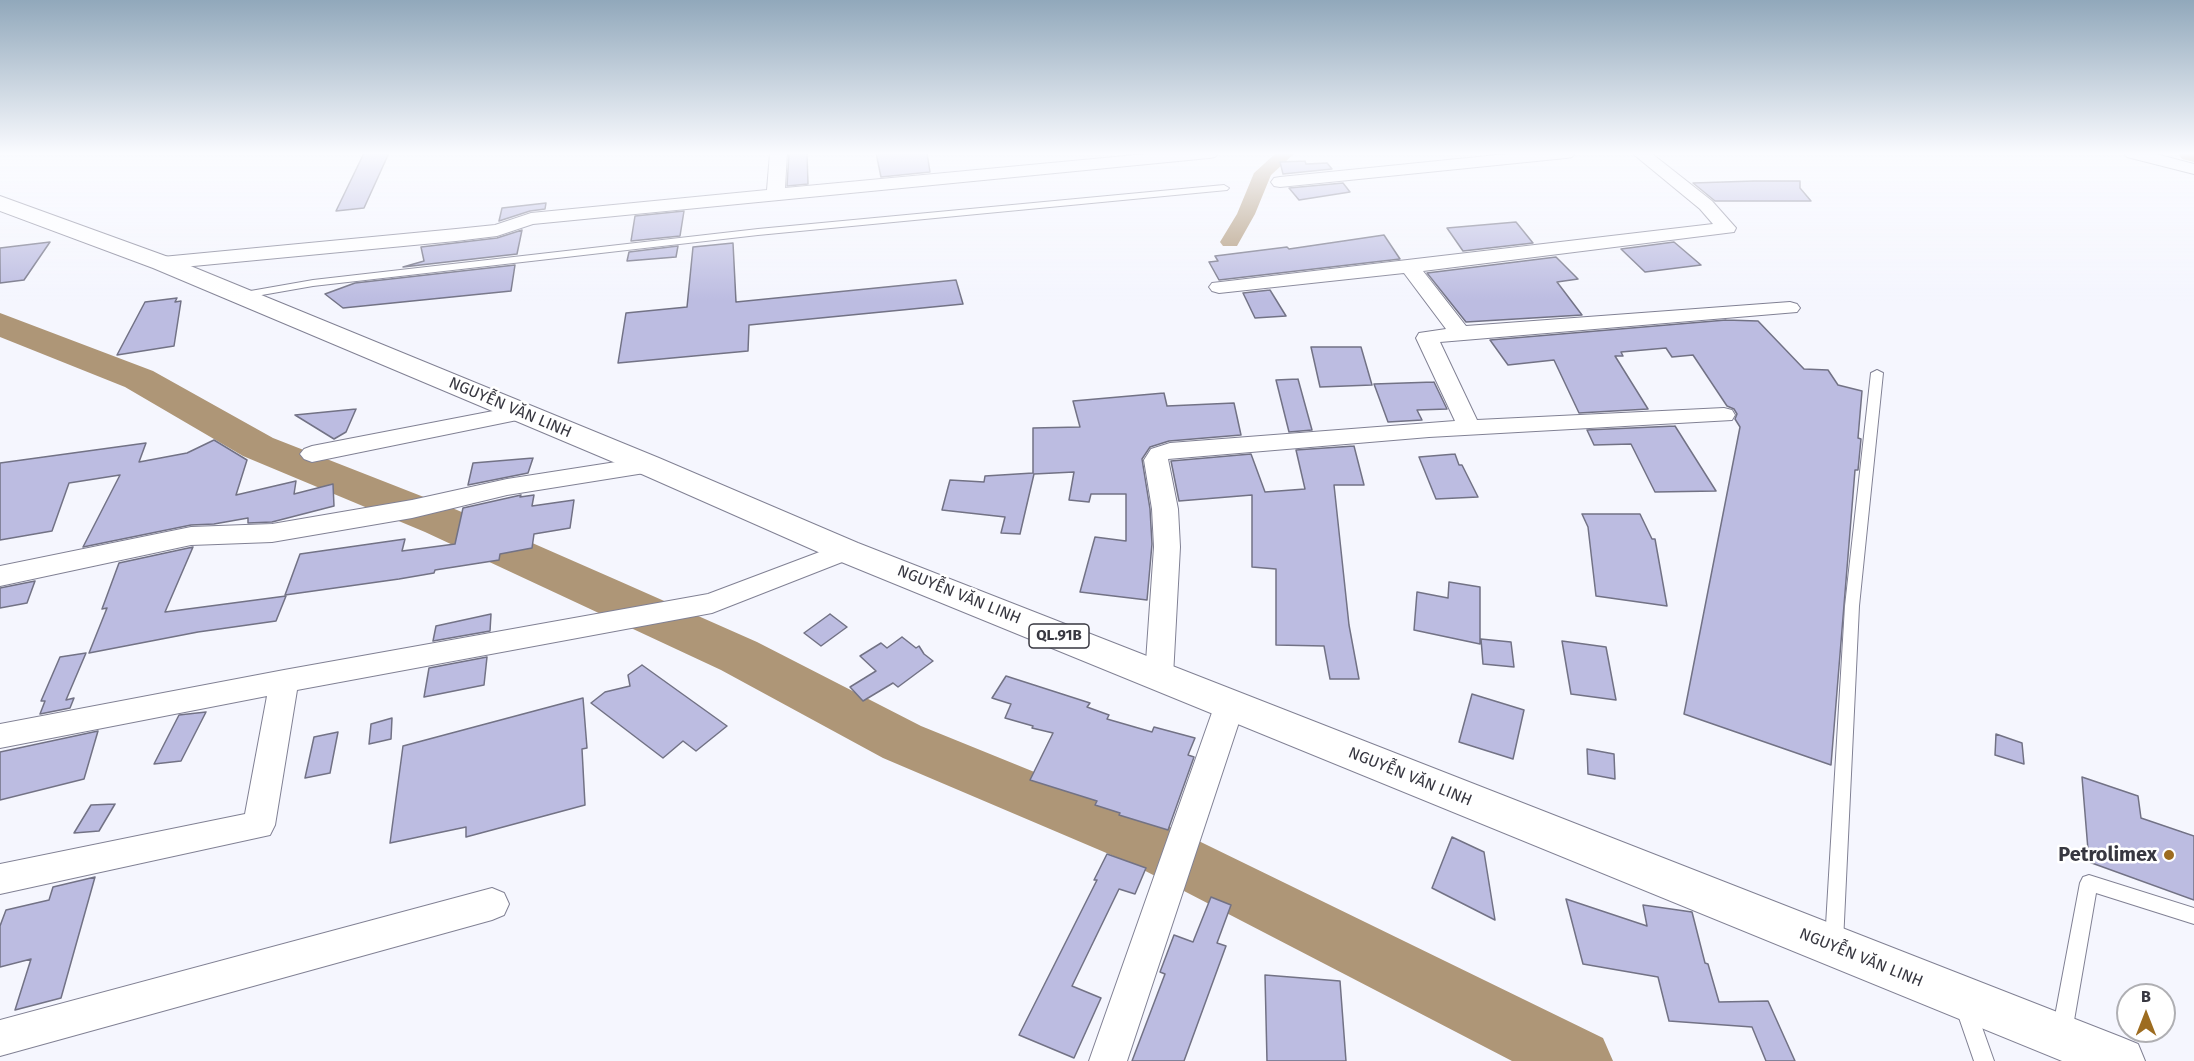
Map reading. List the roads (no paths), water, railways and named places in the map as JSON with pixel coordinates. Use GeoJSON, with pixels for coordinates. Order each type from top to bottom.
{"type":"FeatureCollection","features":[{"type":"Feature","properties":{"kind":"highway","name":"NGUYỄN VĂN LINH"},"geometry":{"type":"LineString","coordinates":[[0,203],[162,263],[648,465],[846,551],[2121,1061]]}},
{"type":"Feature","properties":{"kind":"street"},"geometry":{"type":"LineString","coordinates":[[162,263],[456,235],[496,230],[531,219],[693,203]]}},
{"type":"Feature","properties":{"kind":"street"},"geometry":{"type":"LineString","coordinates":[[1219,287],[1409,267],[1727,228],[1704,203]]}},
{"type":"Feature","properties":{"kind":"street"},"geometry":{"type":"LineString","coordinates":[[1409,267],[1460,333]]}},
{"type":"Feature","properties":{"kind":"street"},"geometry":{"type":"LineString","coordinates":[[1469,427],[1427,338],[1460,333],[1790,308]]}},
{"type":"Feature","properties":{"kind":"street"},"geometry":{"type":"LineString","coordinates":[[312,454],[519,413]]}},
{"type":"Feature","properties":{"kind":"street"},"geometry":{"type":"LineString","coordinates":[[1159,676],[1167,548],[1165,509],[1156,460],[1159,454],[1170,450],[1469,427],[1724,415]]}},
{"type":"Feature","properties":{"kind":"street"},"geometry":{"type":"LineString","coordinates":[[0,576],[191,536],[272,533],[412,509],[507,487],[648,465]]}},
{"type":"Feature","properties":{"kind":"street"},"geometry":{"type":"LineString","coordinates":[[0,736],[284,681],[712,603],[846,551]]}},
{"type":"Feature","properties":{"kind":"street"},"geometry":{"type":"LineString","coordinates":[[0,879],[259,825],[284,681]]}},
{"type":"Feature","properties":{"kind":"street"},"geometry":{"type":"LineString","coordinates":[[1108,1061],[1230,704]]}},
{"type":"Feature","properties":{"kind":"street"},"geometry":{"type":"LineString","coordinates":[[0,1038],[492,904]]}},
{"type":"Feature","properties":{"kind":"lane"},"geometry":{"type":"LineString","coordinates":[[239,296],[313,283],[758,232],[1070,203]]}},
{"type":"Feature","properties":{"kind":"lane"},"geometry":{"type":"LineString","coordinates":[[1834,947],[1852,606],[1877,373]]}},
{"type":"Feature","properties":{"kind":"lane"},"geometry":{"type":"LineString","coordinates":[[2061,1037],[2090,884],[2194,916]]}},
{"type":"Feature","properties":{"kind":"lane"},"geometry":{"type":"LineString","coordinates":[[1962,999],[1984,1061]]}},
{"type":"Feature","properties":{"kind":"waterway"},"geometry":{"type":"LineString","coordinates":[[1230,242],[1251,203]]}},
{"type":"Feature","properties":{"kind":"waterway"},"geometry":{"type":"LineString","coordinates":[[0,324],[139,379],[258,447],[441,521],[739,656],[902,742],[1150,845],[1580,1061]]}},
{"type":"Feature","properties":{"kind":"place","name":"Petrolimex"},"geometry":{"type":"Point","coordinates":[2169,855]}}]}
